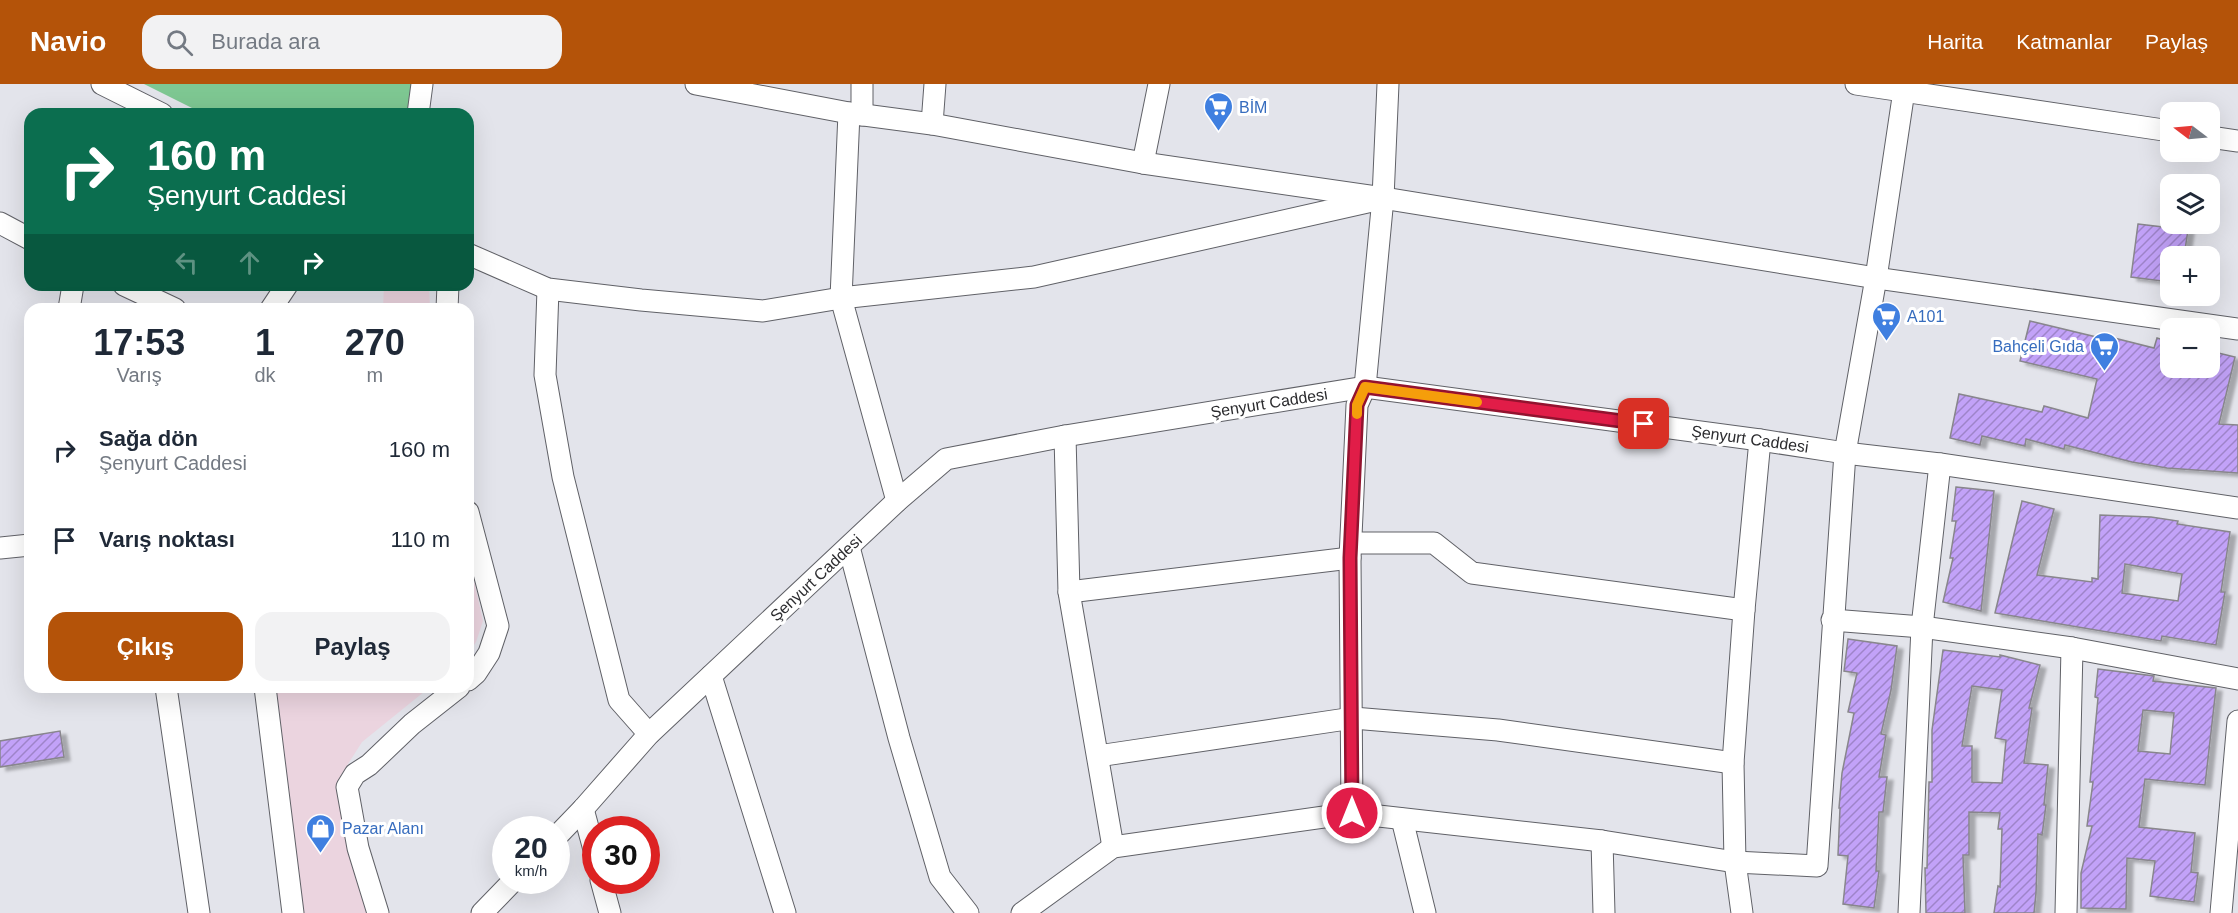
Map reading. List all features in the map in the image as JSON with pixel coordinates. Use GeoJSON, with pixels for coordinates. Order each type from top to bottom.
{"type":"FeatureCollection","features":[{"type":"Feature","properties":{"kind":"street"},"geometry":{"type":"LineString","coordinates":[[102,84],[150,108]]}},
{"type":"Feature","properties":{"kind":"street"},"geometry":{"type":"LineString","coordinates":[[419,108],[422,84]]}},
{"type":"Feature","properties":{"kind":"street"},"geometry":{"type":"LineString","coordinates":[[696,84],[1143,163],[1383,198],[1876,278],[2238,329]]}},
{"type":"Feature","properties":{"kind":"street"},"geometry":{"type":"LineString","coordinates":[[862,84],[856,114],[841,298],[897,501]]}},
{"type":"Feature","properties":{"kind":"street"},"geometry":{"type":"LineString","coordinates":[[932,124],[935,84]]}},
{"type":"Feature","properties":{"kind":"street"},"geometry":{"type":"LineString","coordinates":[[1143,163],[1159,84]]}},
{"type":"Feature","properties":{"kind":"street"},"geometry":{"type":"LineString","coordinates":[[1352,813],[1351,550],[1357,405],[1365,387],[1383,198],[1388,84]]}},
{"type":"Feature","properties":{"kind":"street"},"geometry":{"type":"LineString","coordinates":[[1856,84],[1905,88],[2160,129]]}},
{"type":"Feature","properties":{"kind":"street"},"geometry":{"type":"LineString","coordinates":[[1022,913],[1113,847],[1352,813],[1602,841],[1735,862],[1817,866],[1845,453],[1876,278],[1905,88]]}},
{"type":"Feature","properties":{"kind":"street"},"geometry":{"type":"LineString","coordinates":[[2220,138],[2238,141]]}},
{"type":"Feature","properties":{"kind":"street"},"geometry":{"type":"LineString","coordinates":[[474,257],[548,289],[763,311],[841,298],[1034,277],[1383,198]]}},
{"type":"Feature","properties":{"kind":"street"},"geometry":{"type":"LineString","coordinates":[[0,223],[24,235]]}},
{"type":"Feature","properties":{"kind":"street"},"geometry":{"type":"LineString","coordinates":[[548,289],[545,375],[563,477],[620,700],[649,734]]}},
{"type":"Feature","properties":{"kind":"street"},"geometry":{"type":"LineString","coordinates":[[137,291],[162,303]]}},
{"type":"Feature","properties":{"kind":"street","name":"Şenyurt Caddesi"},"geometry":{"type":"LineString","coordinates":[[570,822],[649,734],[897,501],[946,459],[1065,436],[1365,387],[1940,464],[2238,508]]}},
{"type":"Feature","properties":{"kind":"street"},"geometry":{"type":"LineString","coordinates":[[1065,436],[1069,592],[1113,847]]}},
{"type":"Feature","properties":{"kind":"street"},"geometry":{"type":"LineString","coordinates":[[1742,913],[1735,862],[1733,763],[1760,440]]}},
{"type":"Feature","properties":{"kind":"street"},"geometry":{"type":"LineString","coordinates":[[1909,913],[1922,627],[1940,464]]}},
{"type":"Feature","properties":{"kind":"street"},"geometry":{"type":"LineString","coordinates":[[474,535],[498,626],[489,653],[474,675]]}},
{"type":"Feature","properties":{"kind":"street"},"geometry":{"type":"LineString","coordinates":[[1069,592],[1351,550],[1434,543],[1472,573],[1744,610]]}},
{"type":"Feature","properties":{"kind":"street"},"geometry":{"type":"LineString","coordinates":[[0,548],[24,546]]}},
{"type":"Feature","properties":{"kind":"street"},"geometry":{"type":"LineString","coordinates":[[849,547],[899,738],[940,877],[968,913]]}},
{"type":"Feature","properties":{"kind":"street"},"geometry":{"type":"LineString","coordinates":[[1832,620],[1922,627],[2072,648],[2238,679]]}},
{"type":"Feature","properties":{"kind":"street"},"geometry":{"type":"LineString","coordinates":[[2066,913],[2072,648]]}},
{"type":"Feature","properties":{"kind":"street"},"geometry":{"type":"LineString","coordinates":[[711,676],[785,913]]}},
{"type":"Feature","properties":{"kind":"street"},"geometry":{"type":"LineString","coordinates":[[167,693],[199,913]]}},
{"type":"Feature","properties":{"kind":"street"},"geometry":{"type":"LineString","coordinates":[[266,693],[293,913]]}},
{"type":"Feature","properties":{"kind":"street"},"geometry":{"type":"LineString","coordinates":[[378,913],[358,848],[347,787],[355,774],[369,765],[412,724],[451,693]]}},
{"type":"Feature","properties":{"kind":"street"},"geometry":{"type":"LineString","coordinates":[[1098,756],[1353,718],[1498,729],[1733,763]]}},
{"type":"Feature","properties":{"kind":"street"},"geometry":{"type":"LineString","coordinates":[[2221,913],[2238,722]]}},
{"type":"Feature","properties":{"kind":"street"},"geometry":{"type":"LineString","coordinates":[[583,809],[585,816]]}},
{"type":"Feature","properties":{"kind":"street"},"geometry":{"type":"LineString","coordinates":[[1402,819],[1425,913]]}},
{"type":"Feature","properties":{"kind":"street"},"geometry":{"type":"LineString","coordinates":[[1602,841],[1604,913]]}},
{"type":"Feature","properties":{"kind":"street"},"geometry":{"type":"LineString","coordinates":[[482,913],[500,894]]}},
{"type":"Feature","properties":{"kind":"street"},"geometry":{"type":"LineString","coordinates":[[605,894],[610,913]]}},
{"type":"Feature","properties":{"kind":"shaded area"},"geometry":{"type":"Polygon","coordinates":[[[384,291],[429,291],[430,303],[383,303],[384,291]]]}},
{"type":"Feature","properties":{"kind":"shaded area"},"geometry":{"type":"Polygon","coordinates":[[[474,581],[483,621],[474,645],[474,581]]]}},
{"type":"Feature","properties":{"kind":"shaded area","name":"Pazar Alanı"},"geometry":{"type":"Polygon","coordinates":[[[270,693],[423,693],[362,742],[341,775],[337,795],[366,913],[297,913],[270,693]]]}},
{"type":"Feature","properties":{"kind":"green space"},"geometry":{"type":"Polygon","coordinates":[[[144,84],[412,84],[409,108],[192,108],[144,84]]]}},
{"type":"Feature","properties":{"kind":"building"},"geometry":{"type":"Polygon","coordinates":[[[2138,224],[2160,227],[2160,234],[2187,234],[2186,246],[2160,246],[2160,281],[2131,277],[2138,224]]]}},
{"type":"Feature","properties":{"kind":"building"},"geometry":{"type":"Polygon","coordinates":[[[2030,321],[2154,348],[2157,338],[2160,339],[2160,378],[2220,378],[2220,353],[2235,357],[2219,424],[2238,425],[2238,473],[2167,468],[2132,462],[2065,445],[2064,449],[2026,439],[2025,446],[1982,436],[1980,445],[1950,438],[1959,394],[2042,412],[2044,406],[2088,418],[2097,379],[2020,361],[2030,321]]]}},
{"type":"Feature","properties":{"kind":"building"},"geometry":{"type":"Polygon","coordinates":[[[1956,487],[1994,491],[1981,611],[1943,602],[1953,558],[1950,558],[1956,521],[1952,521],[1956,487]]]}},
{"type":"Feature","properties":{"kind":"building"},"geometry":{"type":"Polygon","coordinates":[[[2022,501],[2054,509],[2037,575],[2092,582],[2092,578],[2098,579],[2100,515],[2151,517],[2178,521],[2177,524],[2230,532],[2221,592],[2225,592],[2216,645],[2162,636],[2161,641],[1995,613],[2022,501]],[[2125,564],[2122,593],[2178,601],[2182,574],[2125,564]]]}},
{"type":"Feature","properties":{"kind":"building"},"geometry":{"type":"Polygon","coordinates":[[[1848,639],[1897,646],[1891,690],[1881,734],[1886,735],[1879,777],[1887,777],[1883,812],[1879,812],[1876,871],[1879,871],[1874,908],[1843,904],[1848,856],[1838,855],[1842,773],[1854,713],[1848,712],[1857,673],[1844,671],[1848,639]]]}},
{"type":"Feature","properties":{"kind":"building"},"geometry":{"type":"Polygon","coordinates":[[[1943,650],[2000,657],[2000,655],[2040,665],[2029,708],[2032,708],[2024,763],[2048,765],[2042,835],[2038,834],[2034,913],[1994,913],[1998,886],[2000,887],[2002,829],[1998,829],[2000,813],[1969,812],[1969,855],[1963,855],[1965,913],[1926,913],[1925,868],[1927,868],[1929,782],[1932,782],[1932,730],[1943,650]],[[1972,686],[1962,746],[1972,746],[1972,782],[2002,783],[2006,740],[1995,738],[2002,690],[1972,686]]]}},
{"type":"Feature","properties":{"kind":"building"},"geometry":{"type":"Polygon","coordinates":[[[2098,669],[2154,676],[2153,681],[2216,688],[2205,785],[2145,779],[2139,827],[2195,833],[2191,872],[2198,873],[2194,902],[2150,896],[2155,861],[2127,858],[2126,909],[2081,908],[2081,873],[2092,826],[2087,826],[2093,782],[2090,782],[2098,698],[2095,697],[2098,669]],[[2143,710],[2138,751],[2170,754],[2174,713],[2143,710]]]}},
{"type":"Feature","properties":{"kind":"building"},"geometry":{"type":"Polygon","coordinates":[[[60,731],[64,757],[0,767],[0,741],[60,731]]]}},
{"type":"Feature","properties":{"kind":"slow traffic"},"geometry":{"type":"LineString","coordinates":[[1357,414],[1357,405],[1365,387],[1477,402]]}},
{"type":"Feature","properties":{"kind":"place","name":"BİM"},"geometry":{"type":"Point","coordinates":[1218,132]}},
{"type":"Feature","properties":{"kind":"place","name":"A101"},"geometry":{"type":"Point","coordinates":[1886,342]}},
{"type":"Feature","properties":{"kind":"place","name":"Bahçeli Gıda"},"geometry":{"type":"Point","coordinates":[2105,372]}},
{"type":"Feature","properties":{"kind":"place","name":"Pazar Alanı"},"geometry":{"type":"Point","coordinates":[321,854]}},
{"type":"Feature","properties":{"kind":"route"},"geometry":{"type":"LineString","coordinates":[[1352,813],[1350,558],[1357,405],[1365,387],[1644,424]]}}]}
